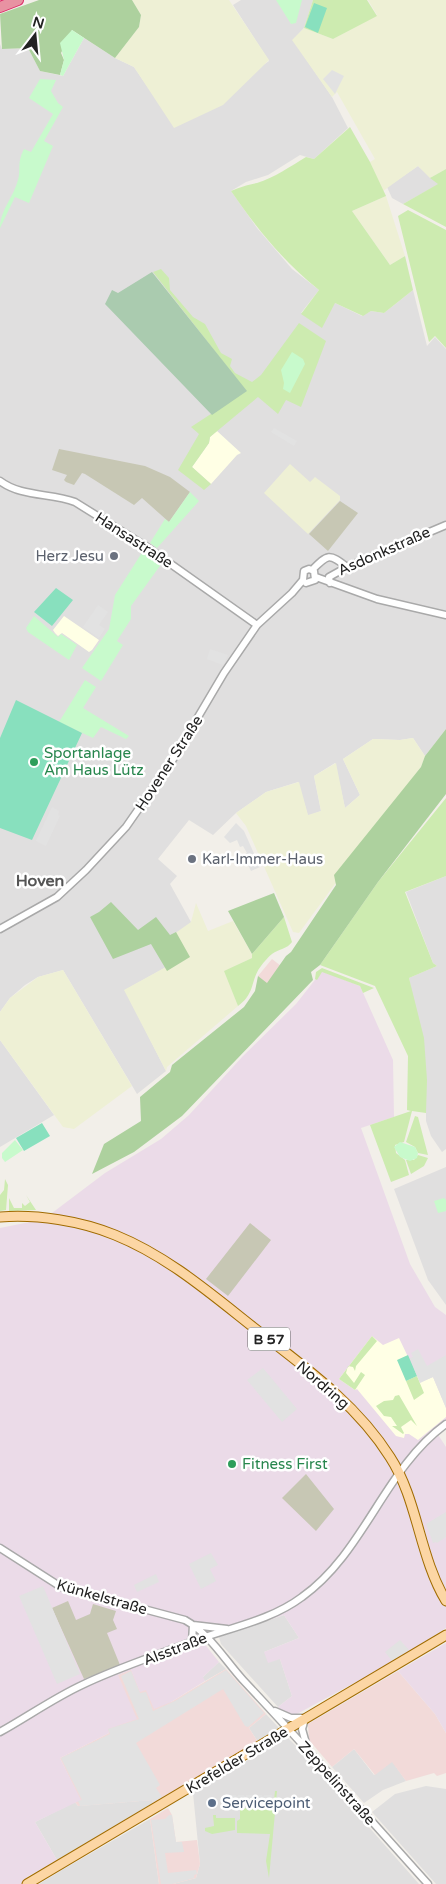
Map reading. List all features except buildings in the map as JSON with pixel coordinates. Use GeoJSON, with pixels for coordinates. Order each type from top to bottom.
{"type":"FeatureCollection","features":[{"type":"Feature","properties":{"kind":"highway"},"geometry":{"type":"LineString","coordinates":[[0,7],[18,0]]}},
{"type":"Feature","properties":{"kind":"main road","name":"Nordring"},"geometry":{"type":"LineString","coordinates":[[0,1217],[36,1218],[86,1226],[114,1234],[166,1261],[234,1311],[337,1395],[374,1433],[400,1474],[422,1547],[446,1601]]}},
{"type":"Feature","properties":{"kind":"main road","name":"Krefelder Straße"},"geometry":{"type":"LineString","coordinates":[[27,1884],[446,1635]]}},
{"type":"Feature","properties":{"kind":"street","name":"Hansastraße"},"geometry":{"type":"LineString","coordinates":[[0,481],[21,491],[62,498],[92,512],[144,545],[257,625]]}},
{"type":"Feature","properties":{"kind":"street","name":"Asdonkstraße"},"geometry":{"type":"LineString","coordinates":[[330,583],[330,577],[347,567],[446,525]]}},
{"type":"Feature","properties":{"kind":"street"},"geometry":{"type":"LineString","coordinates":[[304,582],[314,575],[328,556],[332,556],[347,567]]}},
{"type":"Feature","properties":{"kind":"street"},"geometry":{"type":"LineString","coordinates":[[304,582],[304,571],[342,588],[394,604],[446,615]]}},
{"type":"Feature","properties":{"kind":"street"},"geometry":{"type":"LineString","coordinates":[[314,575],[333,588],[342,588]]}},
{"type":"Feature","properties":{"kind":"street","name":"Hovener Straße"},"geometry":{"type":"LineString","coordinates":[[0,929],[57,897],[86,870],[126,827],[172,761],[224,673],[257,625],[292,593],[296,593],[304,582]]}},
{"type":"Feature","properties":{"kind":"street","name":"Alsstraße"},"geometry":{"type":"LineString","coordinates":[[0,1732],[81,1685],[192,1642],[265,1617],[300,1599],[328,1576],[342,1559],[420,1447],[446,1424]]}},
{"type":"Feature","properties":{"kind":"street","name":"Künkelstraße"},"geometry":{"type":"LineString","coordinates":[[0,1548],[61,1588],[185,1620],[194,1625],[207,1637]]}},
{"type":"Feature","properties":{"kind":"street"},"geometry":{"type":"LineString","coordinates":[[192,1642],[194,1625],[230,1629]]}},
{"type":"Feature","properties":{"kind":"street","name":"Zeppelinstraße"},"geometry":{"type":"LineString","coordinates":[[207,1637],[242,1679],[274,1711],[311,1755],[428,1884]]}},
{"type":"Feature","properties":{"kind":"street"},"geometry":{"type":"LineString","coordinates":[[274,1711],[296,1719],[308,1718]]}},
{"type":"Feature","properties":{"kind":"street"},"geometry":{"type":"LineString","coordinates":[[308,1718],[302,1725],[303,1736],[311,1755]]}},
{"type":"Feature","properties":{"kind":"shaded area"},"geometry":{"type":"Polygon","coordinates":[[[132,0],[229,0],[269,60],[223,105],[174,128],[134,67],[115,58],[139,27],[141,15],[132,0]]]}},
{"type":"Feature","properties":{"kind":"shaded area"},"geometry":{"type":"Polygon","coordinates":[[[241,0],[313,0],[304,28],[293,40],[332,97],[348,128],[314,159],[300,155],[268,175],[246,182],[231,191],[257,228],[292,269],[319,290],[301,313],[335,303],[362,316],[371,311],[384,313],[413,290],[427,346],[435,337],[446,349],[446,729],[425,756],[413,738],[400,740],[373,739],[343,759],[360,795],[345,808],[335,763],[314,776],[321,811],[308,816],[298,782],[266,792],[236,813],[213,835],[189,820],[158,859],[177,876],[170,884],[191,922],[186,956],[125,990],[166,1071],[137,1094],[63,970],[38,977],[25,985],[10,998],[0,1012],[0,44],[2,49],[28,48],[40,71],[63,76],[84,38],[115,58],[134,67],[175,127],[269,61],[233,5],[241,0]]]}},
{"type":"Feature","properties":{"kind":"shaded area"},"geometry":{"type":"Polygon","coordinates":[[[368,0],[446,0],[446,169],[430,178],[418,166],[383,191],[370,162],[375,159],[337,92],[332,97],[292,40],[304,28],[333,39],[377,15],[368,0]]]}},
{"type":"Feature","properties":{"kind":"shaded area"},"geometry":{"type":"Polygon","coordinates":[[[332,70],[344,76],[335,94],[323,79],[332,70]]]}},
{"type":"Feature","properties":{"kind":"shaded area"},"geometry":{"type":"Polygon","coordinates":[[[418,166],[439,184],[403,204],[392,198],[387,187],[418,166]]]}},
{"type":"Feature","properties":{"kind":"shaded area"},"geometry":{"type":"Polygon","coordinates":[[[386,196],[405,256],[390,265],[352,211],[386,196]]]}},
{"type":"Feature","properties":{"kind":"shaded area"},"geometry":{"type":"Polygon","coordinates":[[[152,272],[247,391],[212,415],[105,304],[112,290],[118,293],[152,272]]]}},
{"type":"Feature","properties":{"kind":"shaded area"},"geometry":{"type":"Polygon","coordinates":[[[274,428],[297,441],[294,446],[271,432],[274,428]]]}},
{"type":"Feature","properties":{"kind":"shaded area"},"geometry":{"type":"Polygon","coordinates":[[[217,431],[241,453],[211,484],[192,467],[209,443],[210,437],[217,431]]]}},
{"type":"Feature","properties":{"kind":"shaded area"},"geometry":{"type":"Polygon","coordinates":[[[59,449],[145,466],[170,477],[190,492],[169,522],[142,498],[134,505],[85,474],[82,473],[74,485],[66,482],[64,480],[67,475],[52,470],[59,449]]]}},
{"type":"Feature","properties":{"kind":"shaded area"},"geometry":{"type":"Polygon","coordinates":[[[290,464],[310,482],[315,477],[340,496],[340,500],[308,534],[264,493],[290,464]]]}},
{"type":"Feature","properties":{"kind":"shaded area"},"geometry":{"type":"Polygon","coordinates":[[[340,501],[358,513],[328,551],[309,534],[340,501]]]}},
{"type":"Feature","properties":{"kind":"shaded area"},"geometry":{"type":"Polygon","coordinates":[[[98,605],[108,612],[99,625],[105,629],[99,638],[83,627],[98,605]]]}},
{"type":"Feature","properties":{"kind":"shaded area"},"geometry":{"type":"Polygon","coordinates":[[[64,616],[99,640],[92,650],[89,652],[62,633],[58,636],[55,633],[53,630],[64,616]]]}},
{"type":"Feature","properties":{"kind":"shaded area"},"geometry":{"type":"Polygon","coordinates":[[[210,649],[228,655],[223,665],[207,659],[210,649]]]}},
{"type":"Feature","properties":{"kind":"shaded area"},"geometry":{"type":"Polygon","coordinates":[[[413,738],[425,756],[421,767],[299,933],[293,932],[246,826],[236,813],[266,792],[299,782],[308,815],[321,811],[314,776],[336,763],[345,808],[360,795],[343,759],[373,739],[400,740],[413,738]]]}},
{"type":"Feature","properties":{"kind":"shaded area"},"geometry":{"type":"Polygon","coordinates":[[[52,807],[59,811],[58,815],[60,816],[46,846],[36,841],[52,807]]]}},
{"type":"Feature","properties":{"kind":"shaded area"},"geometry":{"type":"Polygon","coordinates":[[[236,823],[244,831],[260,867],[251,871],[243,855],[247,853],[243,846],[240,847],[237,840],[230,843],[224,837],[236,823]]]}},
{"type":"Feature","properties":{"kind":"shaded area"},"geometry":{"type":"Polygon","coordinates":[[[446,876],[446,1149],[442,1152],[431,1136],[426,1121],[426,1068],[409,978],[437,966],[433,963],[406,892],[446,876]]]}},
{"type":"Feature","properties":{"kind":"shaded area"},"geometry":{"type":"Polygon","coordinates":[[[196,903],[208,931],[233,921],[252,954],[252,958],[225,971],[238,1006],[167,1067],[166,1071],[124,990],[186,956],[174,934],[191,922],[196,903]]]}},
{"type":"Feature","properties":{"kind":"shaded area"},"geometry":{"type":"Polygon","coordinates":[[[272,959],[281,966],[267,984],[258,976],[272,959]]]}},
{"type":"Feature","properties":{"kind":"shaded area"},"geometry":{"type":"Polygon","coordinates":[[[63,970],[132,1086],[74,1129],[63,1127],[0,1040],[0,1012],[10,998],[38,977],[63,970]]]}},
{"type":"Feature","properties":{"kind":"shaded area"},"geometry":{"type":"Polygon","coordinates":[[[322,971],[360,986],[393,1060],[394,1117],[361,1128],[410,1264],[435,1307],[446,1315],[446,1421],[435,1430],[446,1447],[446,1628],[393,1662],[295,1715],[284,1714],[278,1707],[292,1696],[280,1659],[268,1663],[264,1652],[299,1638],[284,1615],[203,1642],[219,1662],[203,1677],[205,1681],[171,1702],[154,1709],[146,1690],[140,1692],[131,1670],[118,1675],[137,1719],[108,1729],[109,1733],[60,1758],[81,1800],[35,1822],[57,1860],[27,1877],[30,1884],[0,1884],[0,1228],[30,1222],[52,1213],[105,1173],[161,1139],[189,1115],[243,1056],[296,1004],[322,971]]]}},
{"type":"Feature","properties":{"kind":"shaded area"},"geometry":{"type":"Polygon","coordinates":[[[0,1040],[54,1115],[0,1147],[0,1040]]]}},
{"type":"Feature","properties":{"kind":"shaded area"},"geometry":{"type":"Polygon","coordinates":[[[446,1167],[446,1305],[428,1280],[394,1189],[446,1167]]]}},
{"type":"Feature","properties":{"kind":"shaded area"},"geometry":{"type":"Polygon","coordinates":[[[250,1223],[271,1240],[228,1296],[206,1279],[250,1223]]]}},
{"type":"Feature","properties":{"kind":"shaded area"},"geometry":{"type":"Polygon","coordinates":[[[372,1336],[383,1345],[399,1338],[420,1382],[433,1377],[446,1408],[446,1417],[418,1440],[409,1434],[405,1434],[404,1438],[396,1436],[357,1389],[355,1390],[339,1379],[372,1336]]]}},
{"type":"Feature","properties":{"kind":"shaded area"},"geometry":{"type":"Polygon","coordinates":[[[418,1349],[427,1366],[446,1355],[446,1408],[433,1377],[420,1383],[410,1358],[413,1357],[411,1353],[418,1349]]]}},
{"type":"Feature","properties":{"kind":"shaded area"},"geometry":{"type":"Polygon","coordinates":[[[263,1368],[297,1409],[282,1422],[247,1380],[263,1368]]]}},
{"type":"Feature","properties":{"kind":"shaded area"},"geometry":{"type":"Polygon","coordinates":[[[306,1474],[334,1509],[316,1531],[282,1498],[306,1474]]]}},
{"type":"Feature","properties":{"kind":"shaded area"},"geometry":{"type":"Polygon","coordinates":[[[446,1512],[446,1537],[437,1543],[433,1543],[426,1524],[446,1512]]]}},
{"type":"Feature","properties":{"kind":"shaded area"},"geometry":{"type":"Polygon","coordinates":[[[211,1553],[218,1565],[210,1569],[216,1581],[201,1589],[189,1564],[211,1553]]]}},
{"type":"Feature","properties":{"kind":"shaded area"},"geometry":{"type":"Polygon","coordinates":[[[156,1574],[159,1582],[137,1592],[134,1585],[156,1574]]]}},
{"type":"Feature","properties":{"kind":"shaded area"},"geometry":{"type":"Polygon","coordinates":[[[43,1586],[80,1674],[57,1684],[19,1596],[43,1586]]]}},
{"type":"Feature","properties":{"kind":"shaded area"},"geometry":{"type":"Polygon","coordinates":[[[68,1601],[76,1620],[90,1614],[93,1604],[116,1611],[113,1620],[117,1629],[107,1633],[120,1665],[84,1679],[52,1608],[68,1601]]]}},
{"type":"Feature","properties":{"kind":"shaded area"},"geometry":{"type":"Polygon","coordinates":[[[284,1615],[299,1638],[264,1652],[280,1659],[292,1696],[278,1707],[221,1644],[219,1637],[284,1615]]]}},
{"type":"Feature","properties":{"kind":"shaded area"},"geometry":{"type":"Polygon","coordinates":[[[400,1640],[409,1650],[392,1661],[385,1652],[400,1640]]]}},
{"type":"Feature","properties":{"kind":"shaded area"},"geometry":{"type":"Polygon","coordinates":[[[446,1643],[446,1733],[435,1714],[398,1671],[446,1643]]]}},
{"type":"Feature","properties":{"kind":"shaded area"},"geometry":{"type":"Polygon","coordinates":[[[219,1662],[226,1669],[205,1681],[202,1678],[219,1662]]]}},
{"type":"Feature","properties":{"kind":"shaded area"},"geometry":{"type":"Polygon","coordinates":[[[131,1669],[140,1691],[146,1689],[171,1702],[226,1669],[266,1714],[249,1728],[258,1742],[153,1803],[152,1800],[78,1806],[75,1802],[80,1800],[60,1758],[109,1733],[107,1729],[118,1675],[131,1669]]]}},
{"type":"Feature","properties":{"kind":"shaded area"},"geometry":{"type":"Polygon","coordinates":[[[226,1670],[264,1713],[248,1727],[245,1726],[223,1689],[136,1743],[160,1785],[156,1788],[162,1797],[153,1802],[152,1800],[80,1806],[78,1801],[82,1800],[61,1758],[110,1734],[108,1729],[139,1719],[121,1676],[131,1671],[140,1693],[146,1692],[153,1711],[175,1701],[226,1670]]]}},
{"type":"Feature","properties":{"kind":"shaded area"},"geometry":{"type":"Polygon","coordinates":[[[398,1671],[435,1714],[446,1733],[446,1773],[437,1776],[434,1773],[406,1781],[392,1762],[375,1775],[354,1749],[332,1767],[309,1740],[308,1724],[398,1671]]]}},
{"type":"Feature","properties":{"kind":"shaded area"},"geometry":{"type":"Polygon","coordinates":[[[266,1714],[278,1727],[278,1730],[258,1742],[249,1728],[266,1714]]]}},
{"type":"Feature","properties":{"kind":"shaded area"},"geometry":{"type":"Polygon","coordinates":[[[287,1737],[308,1758],[419,1884],[173,1884],[196,1878],[200,1864],[193,1793],[287,1737]]]}},
{"type":"Feature","properties":{"kind":"shaded area"},"geometry":{"type":"Polygon","coordinates":[[[354,1749],[374,1775],[392,1761],[406,1781],[383,1790],[364,1803],[332,1767],[354,1749]]]}},
{"type":"Feature","properties":{"kind":"shaded area"},"geometry":{"type":"Polygon","coordinates":[[[426,1786],[446,1789],[446,1884],[436,1884],[372,1812],[395,1794],[426,1786]]]}},
{"type":"Feature","properties":{"kind":"shaded area"},"geometry":{"type":"Polygon","coordinates":[[[230,1795],[236,1795],[237,1798],[238,1795],[244,1795],[246,1798],[246,1795],[253,1795],[253,1798],[255,1795],[262,1795],[263,1798],[264,1795],[272,1795],[273,1806],[264,1806],[262,1803],[262,1806],[255,1806],[253,1803],[253,1806],[242,1806],[242,1800],[230,1800],[230,1795]]]}},
{"type":"Feature","properties":{"kind":"shaded area"},"geometry":{"type":"Polygon","coordinates":[[[152,1800],[153,1803],[57,1860],[35,1822],[75,1802],[78,1806],[152,1800]]]}},
{"type":"Feature","properties":{"kind":"shaded area"},"geometry":{"type":"Polygon","coordinates":[[[168,1808],[172,1815],[176,1842],[197,1840],[200,1864],[196,1878],[173,1884],[159,1884],[150,1819],[168,1808]]]}},
{"type":"Feature","properties":{"kind":"shaded area"},"geometry":{"type":"Polygon","coordinates":[[[172,1815],[176,1842],[182,1842],[184,1852],[165,1853],[168,1873],[196,1870],[197,1874],[194,1875],[194,1878],[172,1884],[161,1884],[151,1820],[165,1819],[172,1815]]]}},
{"type":"Feature","properties":{"kind":"shaded area"},"geometry":{"type":"Polygon","coordinates":[[[150,1819],[159,1884],[39,1884],[62,1870],[150,1819]]]}},
{"type":"Feature","properties":{"kind":"green space"},"geometry":{"type":"Polygon","coordinates":[[[39,0],[132,0],[141,15],[139,27],[115,58],[72,30],[61,53],[64,60],[60,75],[40,71],[28,48],[2,49],[0,14],[39,0]]]}},
{"type":"Feature","properties":{"kind":"green space"},"geometry":{"type":"Polygon","coordinates":[[[276,0],[302,0],[296,23],[291,24],[276,0]]]}},
{"type":"Feature","properties":{"kind":"green space"},"geometry":{"type":"Polygon","coordinates":[[[313,0],[367,0],[377,16],[333,39],[304,28],[313,0]]]}},
{"type":"Feature","properties":{"kind":"green space"},"geometry":{"type":"Polygon","coordinates":[[[314,3],[327,8],[318,33],[305,27],[314,3]]]}},
{"type":"Feature","properties":{"kind":"green space"},"geometry":{"type":"Polygon","coordinates":[[[72,30],[84,38],[63,76],[60,75],[64,60],[60,43],[72,30]]]}},
{"type":"Feature","properties":{"kind":"green space"},"geometry":{"type":"Polygon","coordinates":[[[40,79],[56,80],[51,91],[58,103],[63,107],[44,141],[53,146],[29,203],[15,197],[0,228],[2,216],[15,189],[20,159],[24,149],[31,152],[53,114],[29,98],[40,79]]]}},
{"type":"Feature","properties":{"kind":"green space"},"geometry":{"type":"Polygon","coordinates":[[[350,127],[370,162],[386,196],[352,211],[390,265],[405,256],[413,290],[384,313],[371,311],[363,316],[335,303],[322,328],[301,314],[319,290],[271,244],[231,191],[270,178],[306,157],[314,159],[350,127]]]}},
{"type":"Feature","properties":{"kind":"green space"},"geometry":{"type":"Polygon","coordinates":[[[446,169],[446,227],[403,204],[438,184],[430,178],[446,169]]]}},
{"type":"Feature","properties":{"kind":"green space"},"geometry":{"type":"Polygon","coordinates":[[[408,210],[446,230],[446,348],[435,336],[429,342],[398,216],[408,210]]]}},
{"type":"Feature","properties":{"kind":"green space"},"geometry":{"type":"Polygon","coordinates":[[[161,269],[169,278],[170,290],[193,317],[205,324],[221,353],[232,359],[230,366],[235,373],[252,382],[261,375],[299,323],[326,341],[301,407],[286,400],[278,414],[258,397],[210,437],[209,443],[192,467],[211,484],[204,490],[178,470],[199,434],[191,427],[246,391],[153,272],[161,269]]]}},
{"type":"Feature","properties":{"kind":"green space"},"geometry":{"type":"Polygon","coordinates":[[[292,352],[303,359],[305,364],[290,393],[283,389],[284,383],[281,370],[292,352]]]}},
{"type":"Feature","properties":{"kind":"green space"},"geometry":{"type":"Polygon","coordinates":[[[190,492],[199,501],[157,548],[150,543],[165,519],[169,522],[190,492]]]}},
{"type":"Feature","properties":{"kind":"green space"},"geometry":{"type":"Polygon","coordinates":[[[143,551],[162,563],[131,606],[131,619],[117,641],[123,645],[101,681],[82,668],[109,629],[115,595],[143,551]]]}},
{"type":"Feature","properties":{"kind":"green space"},"geometry":{"type":"Polygon","coordinates":[[[56,588],[73,600],[52,626],[34,612],[56,588]]]}},
{"type":"Feature","properties":{"kind":"green space"},"geometry":{"type":"Polygon","coordinates":[[[34,616],[58,637],[61,634],[77,645],[69,660],[28,632],[26,628],[34,616]]]}},
{"type":"Feature","properties":{"kind":"green space"},"geometry":{"type":"Polygon","coordinates":[[[85,680],[96,687],[83,708],[129,736],[126,739],[101,727],[93,738],[59,722],[85,680]]]}},
{"type":"Feature","properties":{"kind":"green space","name":"Sportanlage Am Haus Lütz"},"geometry":{"type":"Polygon","coordinates":[[[16,700],[82,733],[32,840],[0,828],[0,738],[16,700]]]}},
{"type":"Feature","properties":{"kind":"green space"},"geometry":{"type":"Polygon","coordinates":[[[446,729],[446,794],[378,882],[320,965],[311,972],[313,980],[182,1116],[134,1152],[92,1174],[104,1144],[141,1121],[140,1097],[170,1072],[172,1065],[244,1007],[255,991],[258,976],[267,983],[286,956],[291,952],[336,885],[334,875],[421,767],[425,756],[446,729]]]}},
{"type":"Feature","properties":{"kind":"green space"},"geometry":{"type":"Polygon","coordinates":[[[446,798],[446,876],[405,892],[433,963],[437,966],[409,978],[424,1038],[427,1080],[426,1113],[412,1111],[404,1142],[395,1145],[396,1153],[405,1160],[409,1175],[391,1182],[370,1125],[411,1111],[407,1110],[408,1056],[375,986],[320,965],[378,882],[446,798]]]}},
{"type":"Feature","properties":{"kind":"green space"},"geometry":{"type":"Polygon","coordinates":[[[274,893],[284,917],[252,954],[228,911],[274,893]]]}},
{"type":"Feature","properties":{"kind":"green space"},"geometry":{"type":"Polygon","coordinates":[[[111,902],[138,930],[156,917],[170,935],[176,932],[190,957],[167,971],[151,944],[113,959],[90,917],[111,902]]]}},
{"type":"Feature","properties":{"kind":"green space"},"geometry":{"type":"Polygon","coordinates":[[[284,917],[292,942],[272,954],[265,961],[255,976],[248,996],[238,1006],[224,971],[252,958],[252,954],[284,917]]]}},
{"type":"Feature","properties":{"kind":"green space"},"geometry":{"type":"Polygon","coordinates":[[[322,968],[374,988],[363,993],[360,986],[322,972],[317,980],[315,979],[316,972],[322,968]]]}},
{"type":"Feature","properties":{"kind":"green space"},"geometry":{"type":"Polygon","coordinates":[[[415,1116],[418,1117],[428,1155],[418,1153],[415,1147],[406,1142],[415,1116]]]}},
{"type":"Feature","properties":{"kind":"green space"},"geometry":{"type":"Polygon","coordinates":[[[42,1123],[50,1136],[24,1151],[16,1138],[42,1123]]]}},
{"type":"Feature","properties":{"kind":"green space"},"geometry":{"type":"Polygon","coordinates":[[[15,1140],[23,1150],[5,1162],[2,1158],[2,1153],[15,1140]]]}},
{"type":"Feature","properties":{"kind":"green space"},"geometry":{"type":"Polygon","coordinates":[[[400,1142],[415,1147],[418,1153],[417,1158],[410,1161],[400,1157],[394,1147],[400,1142]]]}},
{"type":"Feature","properties":{"kind":"green space"},"geometry":{"type":"Polygon","coordinates":[[[418,1155],[428,1158],[424,1166],[411,1174],[406,1160],[414,1160],[418,1155]]]}},
{"type":"Feature","properties":{"kind":"green space"},"geometry":{"type":"Polygon","coordinates":[[[5,1179],[8,1185],[6,1210],[0,1211],[0,1195],[4,1190],[5,1179]]]}},
{"type":"Feature","properties":{"kind":"green space"},"geometry":{"type":"Polygon","coordinates":[[[26,1195],[36,1210],[9,1211],[9,1198],[14,1208],[22,1208],[22,1203],[25,1206],[30,1202],[26,1195]]]}},
{"type":"Feature","properties":{"kind":"green space"},"geometry":{"type":"Polygon","coordinates":[[[444,1198],[446,1200],[446,1211],[438,1213],[434,1201],[444,1198]]]}},
{"type":"Feature","properties":{"kind":"green space"},"geometry":{"type":"Polygon","coordinates":[[[372,1336],[377,1341],[356,1366],[355,1371],[353,1367],[349,1366],[372,1336]]]}},
{"type":"Feature","properties":{"kind":"green space"},"geometry":{"type":"Polygon","coordinates":[[[408,1355],[417,1376],[406,1381],[397,1360],[408,1355]]]}},
{"type":"Feature","properties":{"kind":"green space"},"geometry":{"type":"Polygon","coordinates":[[[347,1368],[346,1373],[354,1383],[361,1372],[365,1375],[355,1390],[339,1379],[347,1368]]]}},
{"type":"Feature","properties":{"kind":"green space"},"geometry":{"type":"Polygon","coordinates":[[[417,1376],[424,1393],[414,1400],[406,1381],[417,1376]]]}},
{"type":"Feature","properties":{"kind":"green space"},"geometry":{"type":"Polygon","coordinates":[[[399,1395],[417,1426],[411,1420],[401,1427],[403,1434],[392,1426],[397,1426],[391,1417],[384,1416],[376,1406],[384,1401],[393,1400],[395,1396],[399,1395]]]}},
{"type":"Feature","properties":{"kind":"green space"},"geometry":{"type":"Polygon","coordinates":[[[275,1791],[277,1791],[269,1878],[266,1861],[270,1834],[237,1833],[237,1821],[240,1819],[240,1808],[273,1809],[275,1791]]]}},
{"type":"Feature","properties":{"kind":"green space"},"geometry":{"type":"Polygon","coordinates":[[[213,1815],[216,1815],[216,1818],[235,1818],[235,1830],[212,1834],[205,1831],[205,1828],[214,1826],[213,1815]]]}},
{"type":"Feature","properties":{"kind":"place","name":"Herz Jesu"},"geometry":{"type":"Point","coordinates":[114,556]}},
{"type":"Feature","properties":{"kind":"place","name":"Sportanlage Am Haus Lütz"},"geometry":{"type":"Point","coordinates":[34,762]}},
{"type":"Feature","properties":{"kind":"place","name":"Karl-Immer-Haus"},"geometry":{"type":"Point","coordinates":[192,859]}},
{"type":"Feature","properties":{"kind":"place","name":"Fitness First"},"geometry":{"type":"Point","coordinates":[232,1464]}},
{"type":"Feature","properties":{"kind":"place","name":"Servicepoint"},"geometry":{"type":"Point","coordinates":[212,1803]}},
{"type":"Feature","properties":{"kind":"district","name":"Hoven"},"geometry":{"type":"Point","coordinates":[40,881]}}]}
